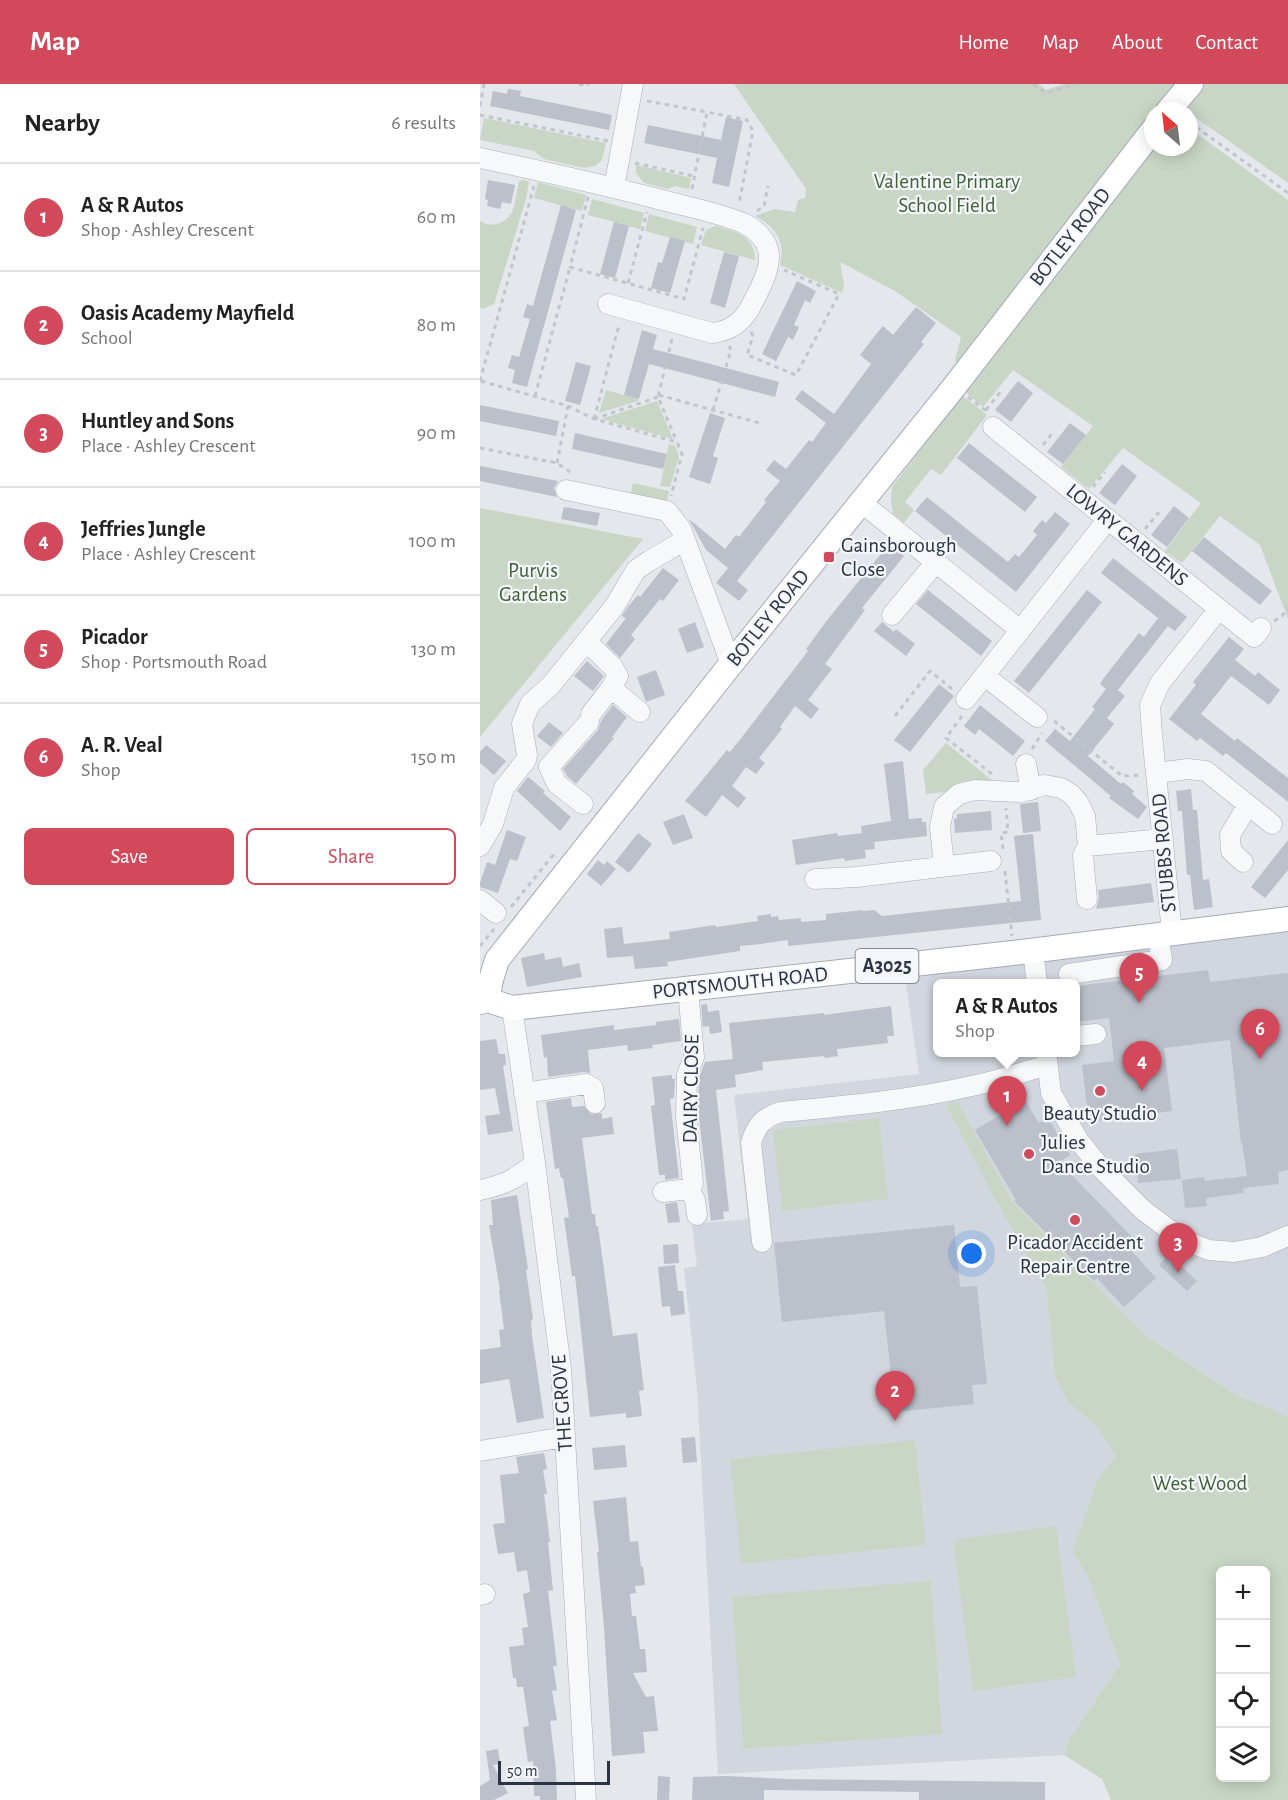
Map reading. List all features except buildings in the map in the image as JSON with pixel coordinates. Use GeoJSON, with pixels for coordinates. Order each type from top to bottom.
{"type":"FeatureCollection","features":[{"type":"Feature","properties":{"kind":"main road"},"geometry":{"type":"LineString","coordinates":[[1176,102],[1191,84]]}},
{"type":"Feature","properties":{"kind":"main road","name":"BOTLEY ROAD"},"geometry":{"type":"LineString","coordinates":[[484,1001],[497,960],[954,387],[1144,142]]}},
{"type":"Feature","properties":{"kind":"main road","name":"PORTSMOUTH ROAD"},"geometry":{"type":"LineString","coordinates":[[484,1001],[512,1008],[1023,952],[1288,919]]}},
{"type":"Feature","properties":{"kind":"street"},"geometry":{"type":"LineString","coordinates":[[614,188],[632,91]]}},
{"type":"Feature","properties":{"kind":"street"},"geometry":{"type":"LineString","coordinates":[[480,158],[698,209],[756,230],[767,245],[768,263],[765,276],[753,304],[742,320],[723,332],[712,333],[616,306]]}},
{"type":"Feature","properties":{"kind":"street","name":"LOWRY GARDENS"},"geometry":{"type":"LineString","coordinates":[[989,419],[1254,637],[1261,628]]}},
{"type":"Feature","properties":{"kind":"street"},"geometry":{"type":"LineString","coordinates":[[566,490],[667,511],[675,519],[731,664]]}},
{"type":"Feature","properties":{"kind":"street"},"geometry":{"type":"LineString","coordinates":[[861,503],[1020,630]]}},
{"type":"Feature","properties":{"kind":"street"},"geometry":{"type":"LineString","coordinates":[[966,699],[1108,519]]}},
{"type":"Feature","properties":{"kind":"street"},"geometry":{"type":"LineString","coordinates":[[480,846],[493,824],[504,789],[527,755],[522,724],[530,704],[550,685],[614,607],[636,570],[685,540]]}},
{"type":"Feature","properties":{"kind":"street"},"geometry":{"type":"LineString","coordinates":[[892,615],[936,562]]}},
{"type":"Feature","properties":{"kind":"street","name":"STUBBS ROAD"},"geometry":{"type":"LineString","coordinates":[[1069,974],[1162,960],[1165,933],[1163,839],[1150,705],[1160,683],[1219,609]]}},
{"type":"Feature","properties":{"kind":"street"},"geometry":{"type":"LineString","coordinates":[[549,767],[590,718],[616,681],[617,671],[586,641]]}},
{"type":"Feature","properties":{"kind":"street"},"geometry":{"type":"LineString","coordinates":[[985,676],[1040,725]]}},
{"type":"Feature","properties":{"kind":"street"},"geometry":{"type":"LineString","coordinates":[[611,688],[640,712]]}},
{"type":"Feature","properties":{"kind":"street"},"geometry":{"type":"LineString","coordinates":[[525,760],[549,767],[557,784],[583,804]]}},
{"type":"Feature","properties":{"kind":"street"},"geometry":{"type":"LineString","coordinates":[[1026,764],[1031,790]]}},
{"type":"Feature","properties":{"kind":"street","name":"STUBBS ROAD"},"geometry":{"type":"LineString","coordinates":[[1157,773],[1188,769],[1206,771],[1272,824]]}},
{"type":"Feature","properties":{"kind":"street"},"geometry":{"type":"LineString","coordinates":[[944,866],[939,827],[944,807],[959,794],[975,790],[1020,792],[1045,785],[1061,788],[1078,802],[1085,816],[1088,846],[1083,855],[1087,899]]}},
{"type":"Feature","properties":{"kind":"street"},"geometry":{"type":"LineString","coordinates":[[1243,862],[1231,851],[1230,835],[1248,805]]}},
{"type":"Feature","properties":{"kind":"street"},"geometry":{"type":"LineString","coordinates":[[1088,846],[1163,839]]}},
{"type":"Feature","properties":{"kind":"street"},"geometry":{"type":"LineString","coordinates":[[815,879],[857,877],[1000,860]]}},
{"type":"Feature","properties":{"kind":"street"},"geometry":{"type":"LineString","coordinates":[[480,900],[496,913]]}},
{"type":"Feature","properties":{"kind":"street"},"geometry":{"type":"LineString","coordinates":[[1023,952],[1035,979]]}},
{"type":"Feature","properties":{"kind":"street","name":"DAIRY CLOSE"},"geometry":{"type":"LineString","coordinates":[[688,989],[694,1057],[687,1075],[686,1117],[693,1183],[689,1189],[695,1200],[697,1215]]}},
{"type":"Feature","properties":{"kind":"street","name":"THE GROVE"},"geometry":{"type":"LineString","coordinates":[[512,1008],[560,1359],[586,1800]]}},
{"type":"Feature","properties":{"kind":"street"},"geometry":{"type":"LineString","coordinates":[[1080,1036],[1096,1034]]}},
{"type":"Feature","properties":{"kind":"street"},"geometry":{"type":"LineString","coordinates":[[762,1242],[751,1143],[761,1121],[770,1115],[921,1096],[977,1085],[1046,1059],[1051,1093],[1079,1141],[1100,1167],[1143,1210],[1183,1240],[1209,1250],[1234,1252],[1262,1247],[1288,1236]]}},
{"type":"Feature","properties":{"kind":"street"},"geometry":{"type":"LineString","coordinates":[[524,1093],[586,1084],[593,1088],[595,1103]]}},
{"type":"Feature","properties":{"kind":"street"},"geometry":{"type":"LineString","coordinates":[[480,1190],[500,1186],[519,1176],[535,1163]]}},
{"type":"Feature","properties":{"kind":"street"},"geometry":{"type":"LineString","coordinates":[[663,1192],[689,1189]]}},
{"type":"Feature","properties":{"kind":"street"},"geometry":{"type":"LineString","coordinates":[[480,1451],[565,1437]]}},
{"type":"Feature","properties":{"kind":"path"},"geometry":{"type":"LineString","coordinates":[[480,106],[484,84]]}},
{"type":"Feature","properties":{"kind":"path"},"geometry":{"type":"LineString","coordinates":[[579,84],[588,84]]}},
{"type":"Feature","properties":{"kind":"path"},"geometry":{"type":"LineString","coordinates":[[1033,84],[1047,93],[1076,84]]}},
{"type":"Feature","properties":{"kind":"path"},"geometry":{"type":"LineString","coordinates":[[632,91],[707,112],[747,120],[753,131],[738,222]]}},
{"type":"Feature","properties":{"kind":"path"},"geometry":{"type":"LineString","coordinates":[[570,267],[684,298],[698,209],[694,176],[707,112]]}},
{"type":"Feature","properties":{"kind":"path"},"geometry":{"type":"LineString","coordinates":[[480,116],[621,152],[694,176]]}},
{"type":"Feature","properties":{"kind":"path"},"geometry":{"type":"LineString","coordinates":[[1198,128],[1288,193]]}},
{"type":"Feature","properties":{"kind":"path"},"geometry":{"type":"LineString","coordinates":[[539,170],[480,381],[568,406],[594,419],[677,442]]}},
{"type":"Feature","properties":{"kind":"path"},"geometry":{"type":"LineString","coordinates":[[535,396],[592,183]]}},
{"type":"Feature","properties":{"kind":"path"},"geometry":{"type":"LineString","coordinates":[[738,222],[764,206],[768,186]]}},
{"type":"Feature","properties":{"kind":"path"},"geometry":{"type":"LineString","coordinates":[[628,283],[651,197]]}},
{"type":"Feature","properties":{"kind":"path"},"geometry":{"type":"LineString","coordinates":[[742,320],[753,336],[747,355],[796,375],[839,294],[768,263]]}},
{"type":"Feature","properties":{"kind":"path"},"geometry":{"type":"LineString","coordinates":[[594,419],[616,306]]}},
{"type":"Feature","properties":{"kind":"path"},"geometry":{"type":"LineString","coordinates":[[667,511],[682,454],[658,396],[676,323]]}},
{"type":"Feature","properties":{"kind":"path"},"geometry":{"type":"LineString","coordinates":[[713,410],[731,350],[723,332]]}},
{"type":"Feature","properties":{"kind":"path"},"geometry":{"type":"LineString","coordinates":[[954,387],[989,419],[1002,390]]}},
{"type":"Feature","properties":{"kind":"path"},"geometry":{"type":"LineString","coordinates":[[594,419],[658,396],[764,424]]}},
{"type":"Feature","properties":{"kind":"path"},"geometry":{"type":"LineString","coordinates":[[557,463],[568,406]]}},
{"type":"Feature","properties":{"kind":"path"},"geometry":{"type":"LineString","coordinates":[[480,448],[557,463],[569,471],[566,490]]}},
{"type":"Feature","properties":{"kind":"path"},"geometry":{"type":"LineString","coordinates":[[895,716],[930,671],[971,704],[946,738],[1004,784],[1008,832],[1001,833],[1000,860],[1023,952]]}},
{"type":"Feature","properties":{"kind":"path"},"geometry":{"type":"LineString","coordinates":[[1026,764],[1040,725],[1055,720],[1122,776],[1157,773]]}},
{"type":"Feature","properties":{"kind":"shaded area"},"geometry":{"type":"Polygon","coordinates":[[[1288,919],[1288,1416],[1237,1395],[1146,1336],[1012,1201],[957,1102],[946,1105],[994,1198],[1046,1288],[1055,1376],[1067,1401],[1097,1427],[1115,1456],[1096,1482],[1072,1552],[1087,1575],[1120,1664],[1070,1738],[1064,1755],[718,1774],[697,1388],[684,1268],[697,1266],[692,1224],[748,1219],[734,1095],[919,1074],[904,970],[1288,919]]]}},
{"type":"Feature","properties":{"kind":"green space","name":"Valentine Primary School Field"},"geometry":{"type":"Polygon","coordinates":[[[734,84],[1038,84],[1046,90],[1064,84],[1288,84],[1288,183],[1198,119],[1198,102],[1144,102],[1144,156],[1198,156],[1198,135],[1288,200],[1288,619],[1260,545],[1220,516],[1182,563],[1165,551],[1201,503],[1123,448],[1089,489],[1061,467],[1093,426],[1013,370],[983,407],[964,391],[971,381],[955,360],[961,337],[895,291],[840,262],[844,286],[842,293],[780,265],[782,249],[778,236],[769,225],[755,216],[774,209],[795,212],[798,200],[805,198],[806,189],[734,84]]]}},
{"type":"Feature","properties":{"kind":"green space"},"geometry":{"type":"Polygon","coordinates":[[[484,118],[606,143],[602,160],[595,166],[584,168],[544,159],[534,151],[480,140],[484,118]]]}},
{"type":"Feature","properties":{"kind":"green space"},"geometry":{"type":"Polygon","coordinates":[[[636,165],[691,178],[689,189],[675,186],[668,189],[644,183],[636,173],[636,165]]]}},
{"type":"Feature","properties":{"kind":"green space"},"geometry":{"type":"Polygon","coordinates":[[[519,181],[529,182],[526,199],[494,304],[482,309],[480,307],[480,221],[494,224],[507,218],[513,210],[519,181]]]}},
{"type":"Feature","properties":{"kind":"green space"},"geometry":{"type":"Polygon","coordinates":[[[538,182],[586,195],[582,211],[534,198],[538,182]]]}},
{"type":"Feature","properties":{"kind":"green space"},"geometry":{"type":"Polygon","coordinates":[[[592,199],[644,213],[640,229],[588,215],[592,199]]]}},
{"type":"Feature","properties":{"kind":"green space"},"geometry":{"type":"Polygon","coordinates":[[[649,214],[697,227],[693,244],[645,231],[649,214]]]}},
{"type":"Feature","properties":{"kind":"green space"},"geometry":{"type":"Polygon","coordinates":[[[716,226],[737,233],[748,240],[752,245],[755,260],[701,245],[706,230],[716,226]]]}},
{"type":"Feature","properties":{"kind":"green space"},"geometry":{"type":"Polygon","coordinates":[[[606,390],[639,399],[599,413],[606,390]]]}},
{"type":"Feature","properties":{"kind":"green space"},"geometry":{"type":"Polygon","coordinates":[[[962,395],[987,415],[941,475],[931,469],[905,502],[914,510],[904,523],[893,514],[892,487],[962,395]]]}},
{"type":"Feature","properties":{"kind":"green space"},"geometry":{"type":"Polygon","coordinates":[[[657,401],[673,439],[601,419],[657,401]]]}},
{"type":"Feature","properties":{"kind":"green space"},"geometry":{"type":"Polygon","coordinates":[[[669,444],[675,446],[679,456],[670,487],[660,486],[669,444]]]}},
{"type":"Feature","properties":{"kind":"green space"},"geometry":{"type":"Polygon","coordinates":[[[633,483],[669,491],[667,500],[663,503],[630,497],[633,483]]]}},
{"type":"Feature","properties":{"kind":"green space","name":"Purvis Gardens"},"geometry":{"type":"Polygon","coordinates":[[[480,508],[643,539],[480,737],[480,508]]]}},
{"type":"Feature","properties":{"kind":"green space"},"geometry":{"type":"Polygon","coordinates":[[[946,743],[993,781],[961,782],[946,792],[926,794],[923,770],[946,743]]]}},
{"type":"Feature","properties":{"kind":"green space","name":"West Wood"},"geometry":{"type":"Polygon","coordinates":[[[957,1101],[1012,1201],[1146,1336],[1237,1395],[1288,1416],[1288,1800],[1111,1800],[1102,1779],[1064,1755],[1070,1738],[1120,1664],[1087,1575],[1072,1552],[1096,1482],[1115,1456],[1097,1427],[1067,1401],[1055,1376],[1046,1288],[994,1198],[946,1105],[957,1101]]]}},
{"type":"Feature","properties":{"kind":"green space"},"geometry":{"type":"Polygon","coordinates":[[[879,1118],[888,1199],[782,1211],[773,1130],[879,1118]]]}},
{"type":"Feature","properties":{"kind":"green space"},"geometry":{"type":"Polygon","coordinates":[[[915,1440],[926,1545],[741,1564],[730,1459],[915,1440]]]}},
{"type":"Feature","properties":{"kind":"green space"},"geometry":{"type":"Polygon","coordinates":[[[1056,1526],[1076,1677],[973,1691],[953,1540],[1056,1526]]]}},
{"type":"Feature","properties":{"kind":"green space"},"geometry":{"type":"Polygon","coordinates":[[[931,1581],[942,1734],[743,1749],[732,1597],[931,1581]]]}},
{"type":"Feature","properties":{"kind":"place","name":"Gainsborough Close"},"geometry":{"type":"Point","coordinates":[829,557]}},
{"type":"Feature","properties":{"kind":"place","name":"Picador"},"geometry":{"type":"Point","coordinates":[1139,1003]}},
{"type":"Feature","properties":{"kind":"place","name":"A. R. Veal"},"geometry":{"type":"Point","coordinates":[1260,1059]}},
{"type":"Feature","properties":{"kind":"place","name":"Beauty Studio"},"geometry":{"type":"Point","coordinates":[1100,1091]}},
{"type":"Feature","properties":{"kind":"place","name":"Jeffries Jungle"},"geometry":{"type":"Point","coordinates":[1142,1091]}},
{"type":"Feature","properties":{"kind":"place","name":"A & R Autos"},"geometry":{"type":"Point","coordinates":[1007,1126]}},
{"type":"Feature","properties":{"kind":"place","name":"Julies Dance Studio"},"geometry":{"type":"Point","coordinates":[1029,1154]}},
{"type":"Feature","properties":{"kind":"place","name":"Picador Accident Repair Centre"},"geometry":{"type":"Point","coordinates":[1075,1220]}},
{"type":"Feature","properties":{"kind":"place","name":"Huntley and Sons"},"geometry":{"type":"Point","coordinates":[1178,1273]}},
{"type":"Feature","properties":{"kind":"place","name":"Oasis Academy Mayfield"},"geometry":{"type":"Point","coordinates":[895,1421]}}]}
